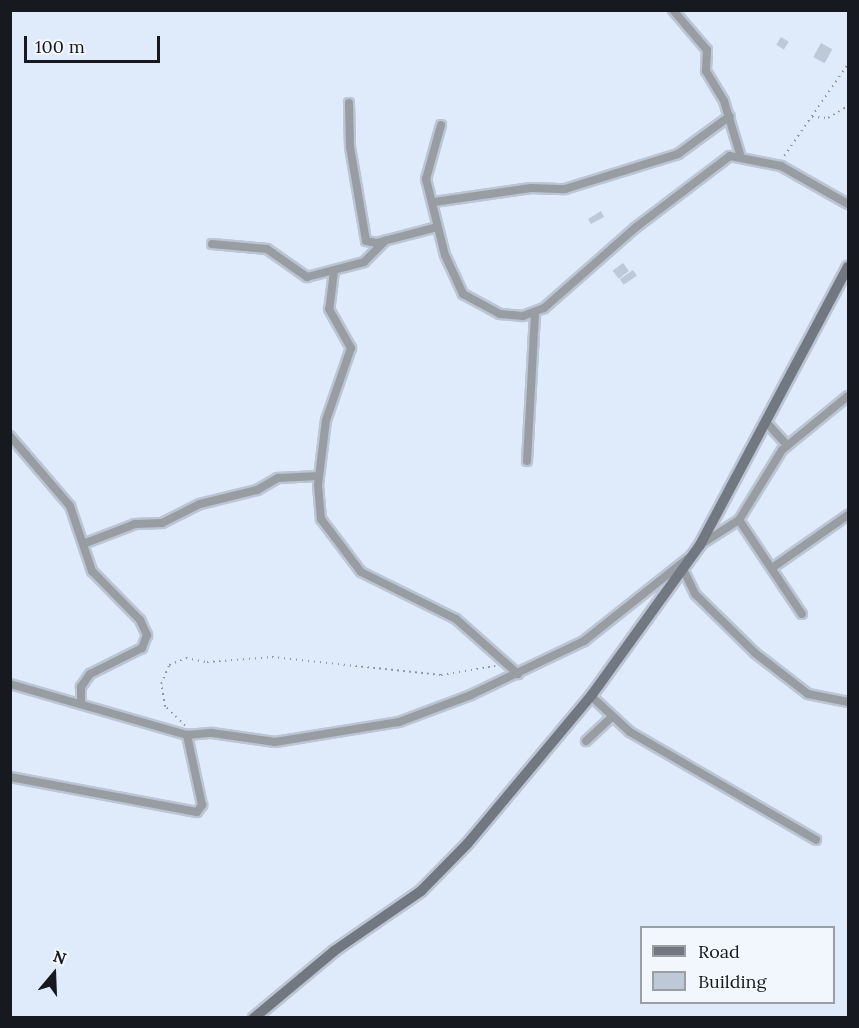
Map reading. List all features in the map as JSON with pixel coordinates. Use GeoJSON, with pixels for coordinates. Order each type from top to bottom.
{"type":"FeatureCollection","features":[{"type":"Feature","properties":{"kind":"street"},"geometry":{"type":"LineString","coordinates":[[673,10],[707,50],[706,71],[730,116],[740,154]]}},
{"type":"Feature","properties":{"kind":"street"},"geometry":{"type":"LineString","coordinates":[[349,103],[363,232],[370,243],[437,227]]}},
{"type":"Feature","properties":{"kind":"street"},"geometry":{"type":"LineString","coordinates":[[434,202],[531,188],[565,189],[678,154],[730,116]]}},
{"type":"Feature","properties":{"kind":"street"},"geometry":{"type":"LineString","coordinates":[[441,125],[427,176],[434,202],[437,227],[452,275],[467,299],[500,314],[535,315],[677,195],[740,154],[781,166],[849,204]]}},
{"type":"Feature","properties":{"kind":"street"},"geometry":{"type":"LineString","coordinates":[[212,244],[267,249],[306,276],[334,271],[369,260],[385,241]]}},
{"type":"Feature","properties":{"kind":"street"},"geometry":{"type":"LineString","coordinates":[[254,1017],[334,951],[421,891],[468,843],[591,696],[700,545],[849,267]]}},
{"type":"Feature","properties":{"kind":"street"},"geometry":{"type":"LineString","coordinates":[[334,271],[329,309],[351,348],[331,398],[319,476],[319,515],[350,562],[394,591],[456,619],[502,664],[518,674]]}},
{"type":"Feature","properties":{"kind":"street"},"geometry":{"type":"LineString","coordinates":[[527,461],[535,315]]}},
{"type":"Feature","properties":{"kind":"street"},"geometry":{"type":"LineString","coordinates":[[700,545],[739,520],[787,445],[849,396]]}},
{"type":"Feature","properties":{"kind":"street"},"geometry":{"type":"LineString","coordinates":[[767,423],[787,445]]}},
{"type":"Feature","properties":{"kind":"street"},"geometry":{"type":"LineString","coordinates":[[10,436],[70,506],[96,577],[140,620],[147,639],[142,648],[90,674],[81,687],[81,702]]}},
{"type":"Feature","properties":{"kind":"street"},"geometry":{"type":"LineString","coordinates":[[83,544],[138,524],[162,523],[200,504],[257,490],[278,478],[319,476]]}},
{"type":"Feature","properties":{"kind":"street"},"geometry":{"type":"LineString","coordinates":[[772,568],[849,515]]}},
{"type":"Feature","properties":{"kind":"street"},"geometry":{"type":"LineString","coordinates":[[739,520],[802,614]]}},
{"type":"Feature","properties":{"kind":"street"},"geometry":{"type":"LineString","coordinates":[[10,684],[81,702],[187,735],[212,733],[275,742],[399,722],[518,674],[592,636],[693,555]]}},
{"type":"Feature","properties":{"kind":"street"},"geometry":{"type":"LineString","coordinates":[[683,569],[713,614],[789,680],[815,697],[849,702]]}},
{"type":"Feature","properties":{"kind":"street"},"geometry":{"type":"LineString","coordinates":[[591,696],[611,718],[816,840]]}},
{"type":"Feature","properties":{"kind":"street"},"geometry":{"type":"LineString","coordinates":[[586,741],[611,718]]}},
{"type":"Feature","properties":{"kind":"street"},"geometry":{"type":"LineString","coordinates":[[10,777],[197,812],[202,805],[187,735]]}},
{"type":"Feature","properties":{"kind":"path"},"geometry":{"type":"LineString","coordinates":[[781,166],[811,117],[849,64]]}},
{"type":"Feature","properties":{"kind":"path"},"geometry":{"type":"LineString","coordinates":[[811,117],[828,118],[849,106]]}},
{"type":"Feature","properties":{"kind":"path"},"geometry":{"type":"LineString","coordinates":[[187,735],[161,695],[163,675],[177,660],[272,657],[441,675],[502,664]]}},
{"type":"Feature","properties":{"kind":"building"},"geometry":{"type":"Polygon","coordinates":[[[781,37],[789,42],[784,49],[776,45],[781,37]]]}},
{"type":"Feature","properties":{"kind":"building"},"geometry":{"type":"Polygon","coordinates":[[[821,43],[832,49],[825,63],[813,57],[821,43]]]}},
{"type":"Feature","properties":{"kind":"building"},"geometry":{"type":"Polygon","coordinates":[[[601,211],[604,217],[591,224],[588,219],[601,211]]]}},
{"type":"Feature","properties":{"kind":"building"},"geometry":{"type":"Polygon","coordinates":[[[623,263],[629,271],[619,279],[613,271],[623,263]]]}},
{"type":"Feature","properties":{"kind":"building"},"geometry":{"type":"Polygon","coordinates":[[[633,270],[637,276],[624,285],[620,279],[633,270]]]}}]}
